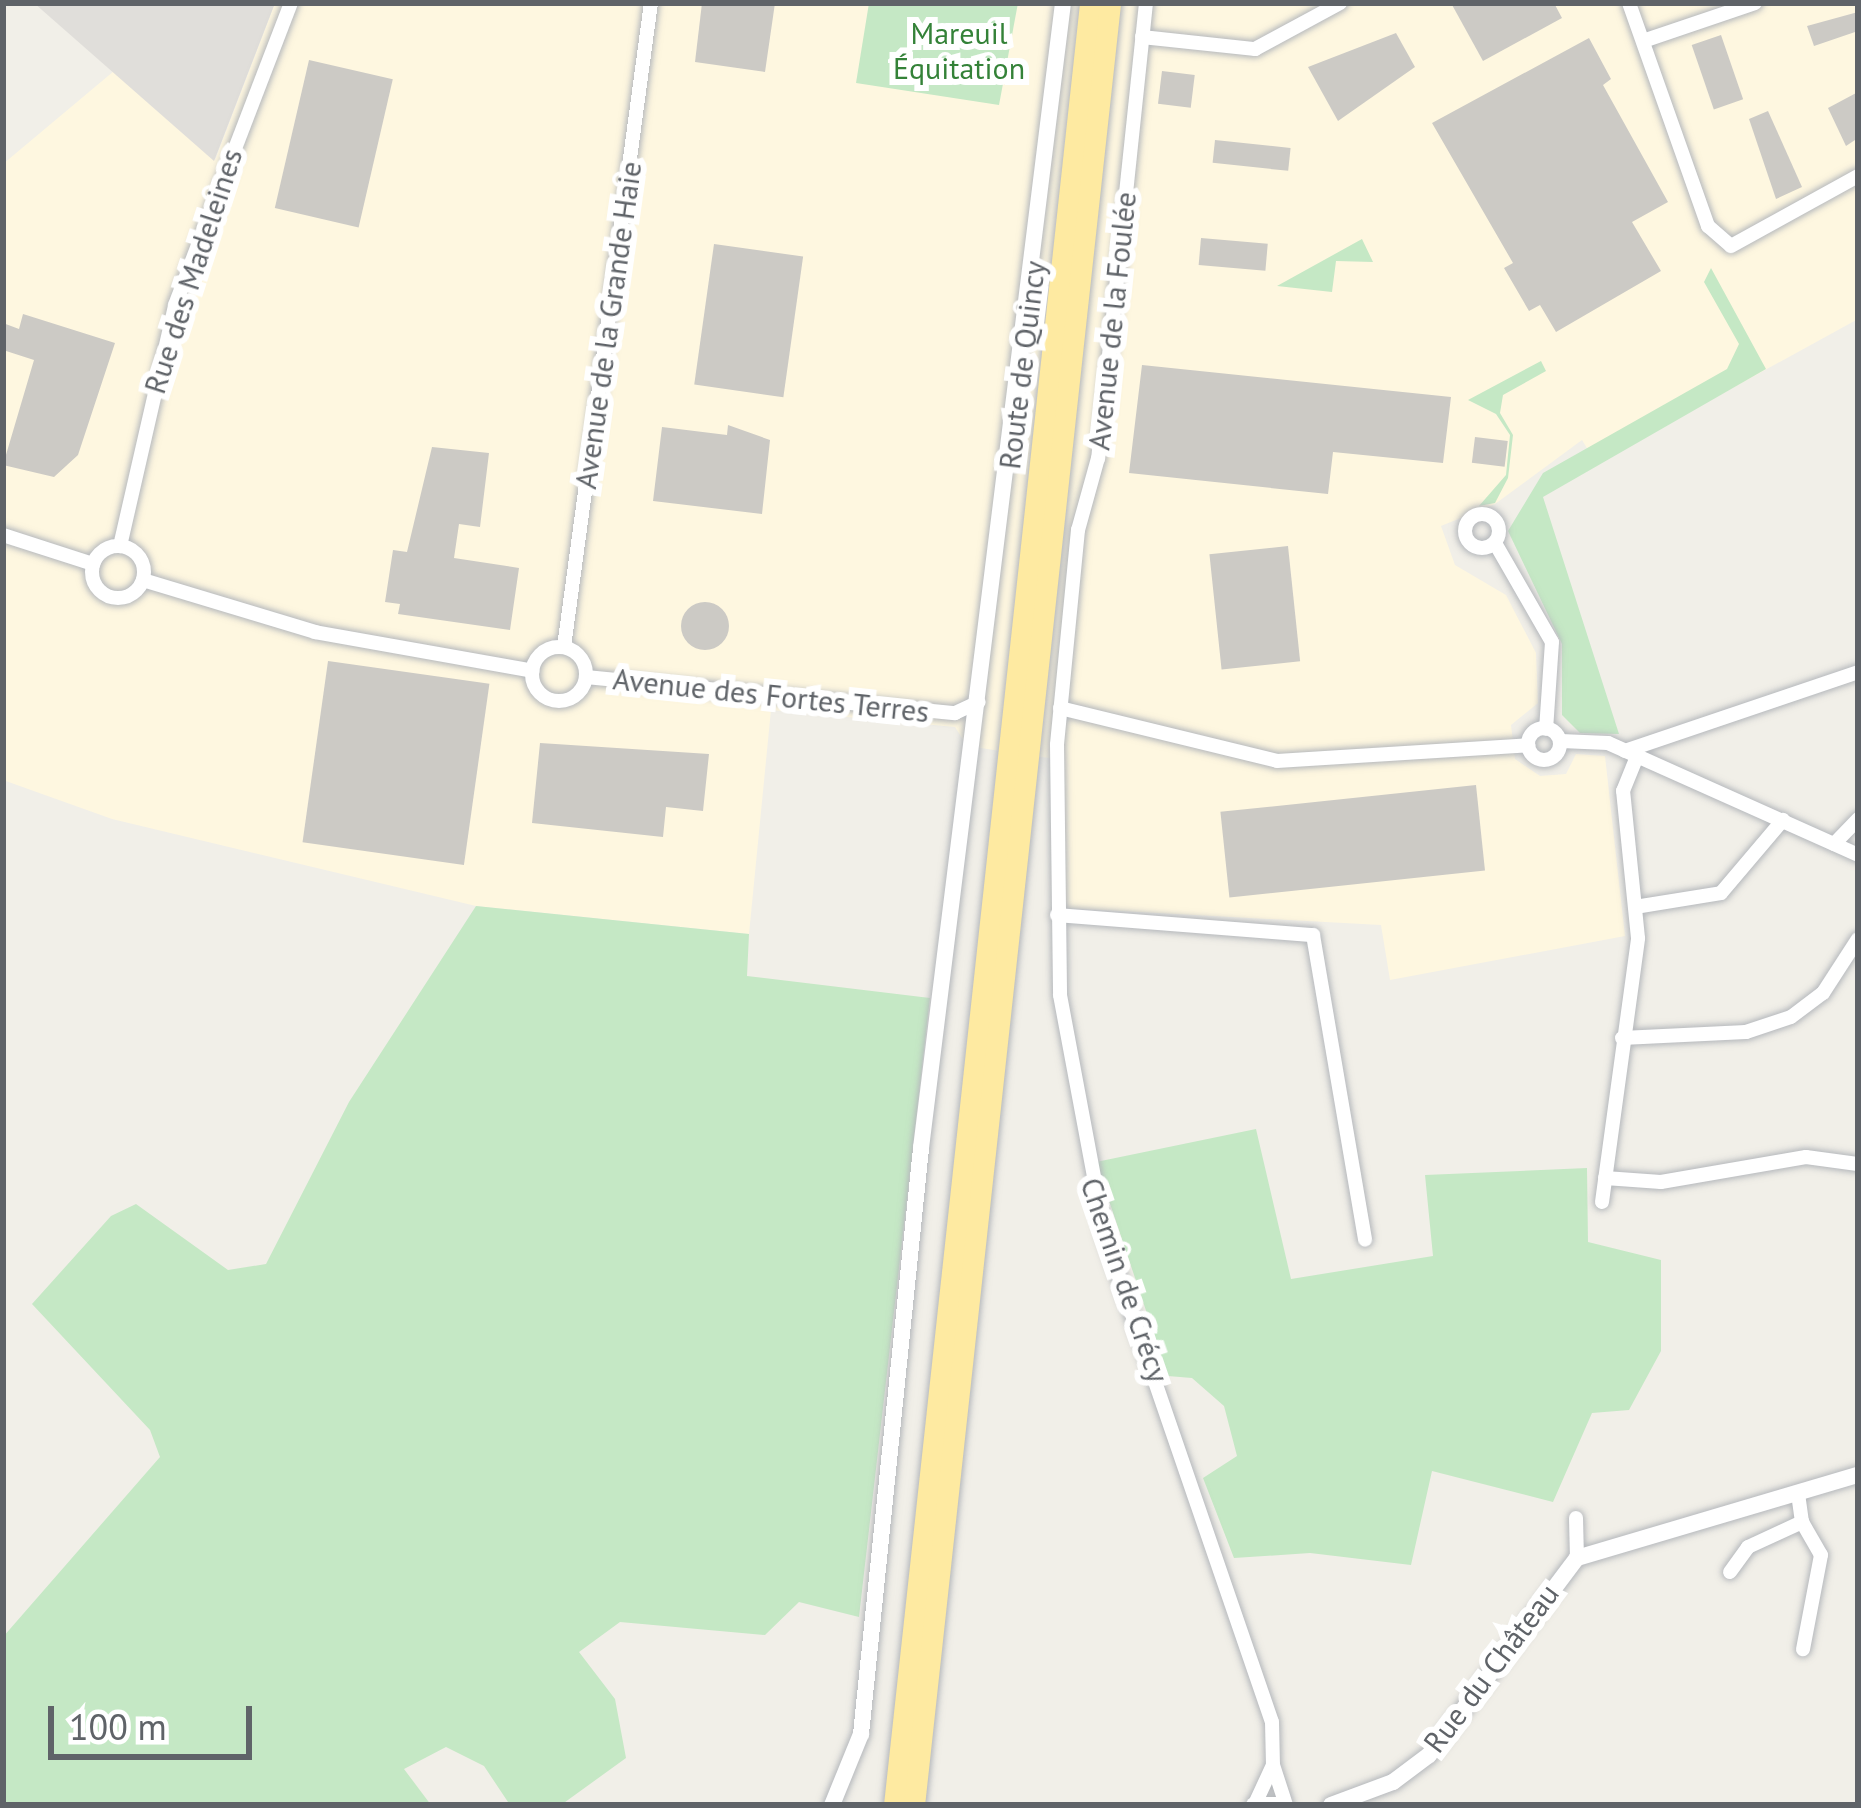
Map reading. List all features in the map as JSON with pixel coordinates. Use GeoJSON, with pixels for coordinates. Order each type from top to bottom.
{"type":"FeatureCollection","features":[{"type":"Feature","properties":{"kind":"highway"},"geometry":{"type":"LineString","coordinates":[[894,1805],[1090,3]]}},
{"type":"Feature","properties":{"kind":"highway"},"geometry":{"type":"LineString","coordinates":[[914,1805],[1111,3]]}},
{"type":"Feature","properties":{"kind":"street","name":"Rue des Madeleines"},"geometry":{"type":"LineString","coordinates":[[120,546],[175,305],[291,3]]}},
{"type":"Feature","properties":{"kind":"street","name":"Avenue de la Grande Haie"},"geometry":{"type":"LineString","coordinates":[[564,647],[651,3]]}},
{"type":"Feature","properties":{"kind":"street","name":"Route de Quincy"},"geometry":{"type":"LineString","coordinates":[[832,1805],[861,1734],[921,1148],[981,702],[1064,3]]}},
{"type":"Feature","properties":{"kind":"street","name":"Avenue de la Foulée"},"geometry":{"type":"LineString","coordinates":[[1060,708],[1078,530],[1098,458],[1146,3]]}},
{"type":"Feature","properties":{"kind":"street"},"geometry":{"type":"LineString","coordinates":[[1142,37],[1255,49],[1340,3]]}},
{"type":"Feature","properties":{"kind":"street"},"geometry":{"type":"LineString","coordinates":[[1629,3],[1646,40],[1708,226],[1731,246],[1858,176]]}},
{"type":"Feature","properties":{"kind":"street"},"geometry":{"type":"LineString","coordinates":[[1646,40],[1755,3]]}},
{"type":"Feature","properties":{"kind":"street"},"geometry":{"type":"LineString","coordinates":[[3,535],[93,564],[108,596],[129,596],[143,580],[142,560],[120,546],[93,564]]}},
{"type":"Feature","properties":{"kind":"street"},"geometry":{"type":"LineString","coordinates":[[1060,708],[1277,761],[1528,745],[1546,729],[1552,642],[1495,543]]}},
{"type":"Feature","properties":{"kind":"street"},"geometry":{"type":"LineString","coordinates":[[143,580],[314,632],[532,671]]}},
{"type":"Feature","properties":{"kind":"street"},"geometry":{"type":"LineString","coordinates":[[564,647],[586,676],[573,697],[556,700],[541,694],[532,671],[547,650],[564,647]]}},
{"type":"Feature","properties":{"kind":"street"},"geometry":{"type":"LineString","coordinates":[[1631,753],[1858,672]]}},
{"type":"Feature","properties":{"kind":"street","name":"Avenue des Fortes Terres"},"geometry":{"type":"LineString","coordinates":[[586,676],[955,713],[977,726]]}},
{"type":"Feature","properties":{"kind":"street","name":"Avenue des Fortes Terres"},"geometry":{"type":"LineString","coordinates":[[955,713],[981,702]]}},
{"type":"Feature","properties":{"kind":"street","name":"Chemin de Crécy"},"geometry":{"type":"LineString","coordinates":[[1060,708],[1057,915],[1084,1164],[1272,1722],[1273,1765],[1285,1805]]}},
{"type":"Feature","properties":{"kind":"street"},"geometry":{"type":"LineString","coordinates":[[1546,729],[1560,741],[1631,753],[1858,854]]}},
{"type":"Feature","properties":{"kind":"street"},"geometry":{"type":"LineString","coordinates":[[1528,745],[1546,760],[1560,741]]}},
{"type":"Feature","properties":{"kind":"street"},"geometry":{"type":"LineString","coordinates":[[1602,1202],[1635,907],[1623,791],[1631,753]]}},
{"type":"Feature","properties":{"kind":"street"},"geometry":{"type":"LineString","coordinates":[[1834,844],[1858,819]]}},
{"type":"Feature","properties":{"kind":"street"},"geometry":{"type":"LineString","coordinates":[[1635,907],[1721,893],[1783,820]]}},
{"type":"Feature","properties":{"kind":"street"},"geometry":{"type":"LineString","coordinates":[[1057,915],[1313,935],[1365,1240]]}},
{"type":"Feature","properties":{"kind":"street"},"geometry":{"type":"LineString","coordinates":[[1622,1038],[1746,1032],[1791,1017],[1823,993],[1858,939]]}},
{"type":"Feature","properties":{"kind":"street"},"geometry":{"type":"LineString","coordinates":[[1605,1178],[1661,1183],[1806,1157],[1858,1164]]}},
{"type":"Feature","properties":{"kind":"street","name":"Rue du Château"},"geometry":{"type":"LineString","coordinates":[[1331,1805],[1393,1782],[1430,1755],[1577,1558],[1858,1475]]}},
{"type":"Feature","properties":{"kind":"street"},"geometry":{"type":"LineString","coordinates":[[1798,1493],[1802,1522],[1821,1555],[1803,1648]]}},
{"type":"Feature","properties":{"kind":"street"},"geometry":{"type":"LineString","coordinates":[[1576,1518],[1577,1558]]}},
{"type":"Feature","properties":{"kind":"street"},"geometry":{"type":"LineString","coordinates":[[1730,1572],[1748,1547],[1802,1522]]}},
{"type":"Feature","properties":{"kind":"street"},"geometry":{"type":"LineString","coordinates":[[1273,1765],[1254,1805],[1285,1805]]}},
{"type":"Feature","properties":{"kind":"shaded area"},"geometry":{"type":"Polygon","coordinates":[[[34,3],[275,3],[214,161],[34,3]]]}},
{"type":"Feature","properties":{"kind":"shaded area"},"geometry":{"type":"Polygon","coordinates":[[[275,3],[1858,3],[1858,319],[1596,463],[1582,440],[1495,504],[1441,526],[1455,565],[1506,595],[1536,653],[1538,703],[1511,725],[1515,759],[1540,776],[1566,774],[1576,754],[1605,756],[1625,936],[1390,980],[1381,925],[1065,908],[1063,760],[967,746],[955,727],[771,710],[749,934],[476,906],[112,819],[3,780],[3,164],[114,71],[215,160],[275,3]]]}},
{"type":"Feature","properties":{"kind":"green space","name":"Mareuil Équitation"},"geometry":{"type":"Polygon","coordinates":[[[869,3],[1018,3],[999,105],[856,83],[869,3]]]}},
{"type":"Feature","properties":{"kind":"green space"},"geometry":{"type":"Polygon","coordinates":[[[1362,239],[1373,262],[1336,261],[1332,292],[1277,286],[1362,239]]]}},
{"type":"Feature","properties":{"kind":"green space"},"geometry":{"type":"Polygon","coordinates":[[[1711,268],[1766,369],[1543,497],[1619,734],[1580,733],[1562,715],[1562,644],[1508,531],[1543,473],[1727,369],[1739,344],[1704,282],[1711,268]]]}},
{"type":"Feature","properties":{"kind":"green space"},"geometry":{"type":"Polygon","coordinates":[[[1541,361],[1546,371],[1503,395],[1500,413],[1513,435],[1508,478],[1495,503],[1479,506],[1506,475],[1510,435],[1496,414],[1468,400],[1541,361]]]}},
{"type":"Feature","properties":{"kind":"green space"},"geometry":{"type":"Polygon","coordinates":[[[476,906],[749,934],[747,976],[930,998],[859,1617],[799,1602],[765,1635],[620,1622],[579,1652],[615,1699],[626,1758],[561,1805],[510,1805],[484,1766],[446,1747],[404,1769],[431,1805],[3,1805],[3,1637],[160,1457],[150,1430],[32,1304],[111,1216],[136,1204],[228,1270],[266,1264],[349,1102],[476,906]]]}},
{"type":"Feature","properties":{"kind":"green space"},"geometry":{"type":"Polygon","coordinates":[[[1256,1129],[1291,1279],[1433,1256],[1425,1175],[1587,1168],[1588,1242],[1661,1260],[1661,1351],[1629,1410],[1592,1413],[1553,1502],[1432,1471],[1411,1565],[1310,1553],[1234,1558],[1203,1478],[1237,1456],[1224,1406],[1192,1378],[1168,1376],[1096,1162],[1256,1129]]]}},
{"type":"Feature","properties":{"kind":"building"},"geometry":{"type":"Polygon","coordinates":[[[702,3],[775,3],[765,72],[695,62],[702,3]]]}},
{"type":"Feature","properties":{"kind":"building"},"geometry":{"type":"Polygon","coordinates":[[[1451,3],[1554,3],[1562,18],[1483,61],[1451,3]]]}},
{"type":"Feature","properties":{"kind":"building"},"geometry":{"type":"Polygon","coordinates":[[[1858,12],[1858,31],[1814,46],[1807,26],[1858,12]]]}},
{"type":"Feature","properties":{"kind":"building"},"geometry":{"type":"Polygon","coordinates":[[[1396,33],[1415,67],[1338,121],[1308,67],[1396,33]]]}},
{"type":"Feature","properties":{"kind":"building"},"geometry":{"type":"Polygon","coordinates":[[[1721,35],[1743,99],[1714,109],[1692,45],[1721,35]]]}},
{"type":"Feature","properties":{"kind":"building"},"geometry":{"type":"Polygon","coordinates":[[[1589,38],[1611,79],[1603,85],[1668,202],[1632,222],[1661,271],[1556,332],[1540,305],[1529,311],[1504,268],[1513,263],[1432,123],[1589,38]]]}},
{"type":"Feature","properties":{"kind":"building"},"geometry":{"type":"Polygon","coordinates":[[[309,60],[393,79],[359,227],[275,208],[309,60]]]}},
{"type":"Feature","properties":{"kind":"building"},"geometry":{"type":"Polygon","coordinates":[[[1162,71],[1195,75],[1191,108],[1158,104],[1162,71]]]}},
{"type":"Feature","properties":{"kind":"building"},"geometry":{"type":"Polygon","coordinates":[[[1858,92],[1858,138],[1846,146],[1828,108],[1858,92]]]}},
{"type":"Feature","properties":{"kind":"building"},"geometry":{"type":"Polygon","coordinates":[[[1768,111],[1802,187],[1776,199],[1749,119],[1768,111]]]}},
{"type":"Feature","properties":{"kind":"building"},"geometry":{"type":"Polygon","coordinates":[[[1215,140],[1291,148],[1288,171],[1213,163],[1215,140]]]}},
{"type":"Feature","properties":{"kind":"building"},"geometry":{"type":"Polygon","coordinates":[[[1201,238],[1268,244],[1265,271],[1199,265],[1201,238]]]}},
{"type":"Feature","properties":{"kind":"building"},"geometry":{"type":"Polygon","coordinates":[[[714,244],[803,257],[783,397],[694,385],[714,244]]]}},
{"type":"Feature","properties":{"kind":"building"},"geometry":{"type":"Polygon","coordinates":[[[23,314],[115,343],[78,455],[54,477],[3,465],[34,360],[3,350],[3,323],[19,329],[23,314]]]}},
{"type":"Feature","properties":{"kind":"building"},"geometry":{"type":"Polygon","coordinates":[[[1142,365],[1451,397],[1443,463],[1333,452],[1328,494],[1129,473],[1142,365]]]}},
{"type":"Feature","properties":{"kind":"building"},"geometry":{"type":"Polygon","coordinates":[[[728,425],[770,440],[762,514],[653,501],[662,427],[727,435],[728,425]]]}},
{"type":"Feature","properties":{"kind":"building"},"geometry":{"type":"Polygon","coordinates":[[[1475,437],[1508,441],[1505,467],[1472,463],[1475,437]]]}},
{"type":"Feature","properties":{"kind":"building"},"geometry":{"type":"Polygon","coordinates":[[[432,447],[489,453],[480,527],[459,524],[454,558],[519,568],[510,630],[398,614],[400,604],[385,602],[393,550],[407,552],[432,447]]]}},
{"type":"Feature","properties":{"kind":"building"},"geometry":{"type":"Polygon","coordinates":[[[1288,546],[1300,661],[1222,670],[1209,554],[1288,546]]]}},
{"type":"Feature","properties":{"kind":"building"},"geometry":{"type":"Polygon","coordinates":[[[705,602],[722,609],[729,626],[722,643],[705,650],[688,643],[681,626],[688,609],[705,602]]]}},
{"type":"Feature","properties":{"kind":"building"},"geometry":{"type":"Polygon","coordinates":[[[328,661],[489,684],[464,865],[303,842],[328,661]]]}},
{"type":"Feature","properties":{"kind":"building"},"geometry":{"type":"Polygon","coordinates":[[[540,743],[709,754],[703,811],[666,807],[663,837],[532,823],[540,743]]]}},
{"type":"Feature","properties":{"kind":"building"},"geometry":{"type":"Polygon","coordinates":[[[1476,785],[1485,871],[1229,897],[1220,812],[1476,785]]]}}]}
